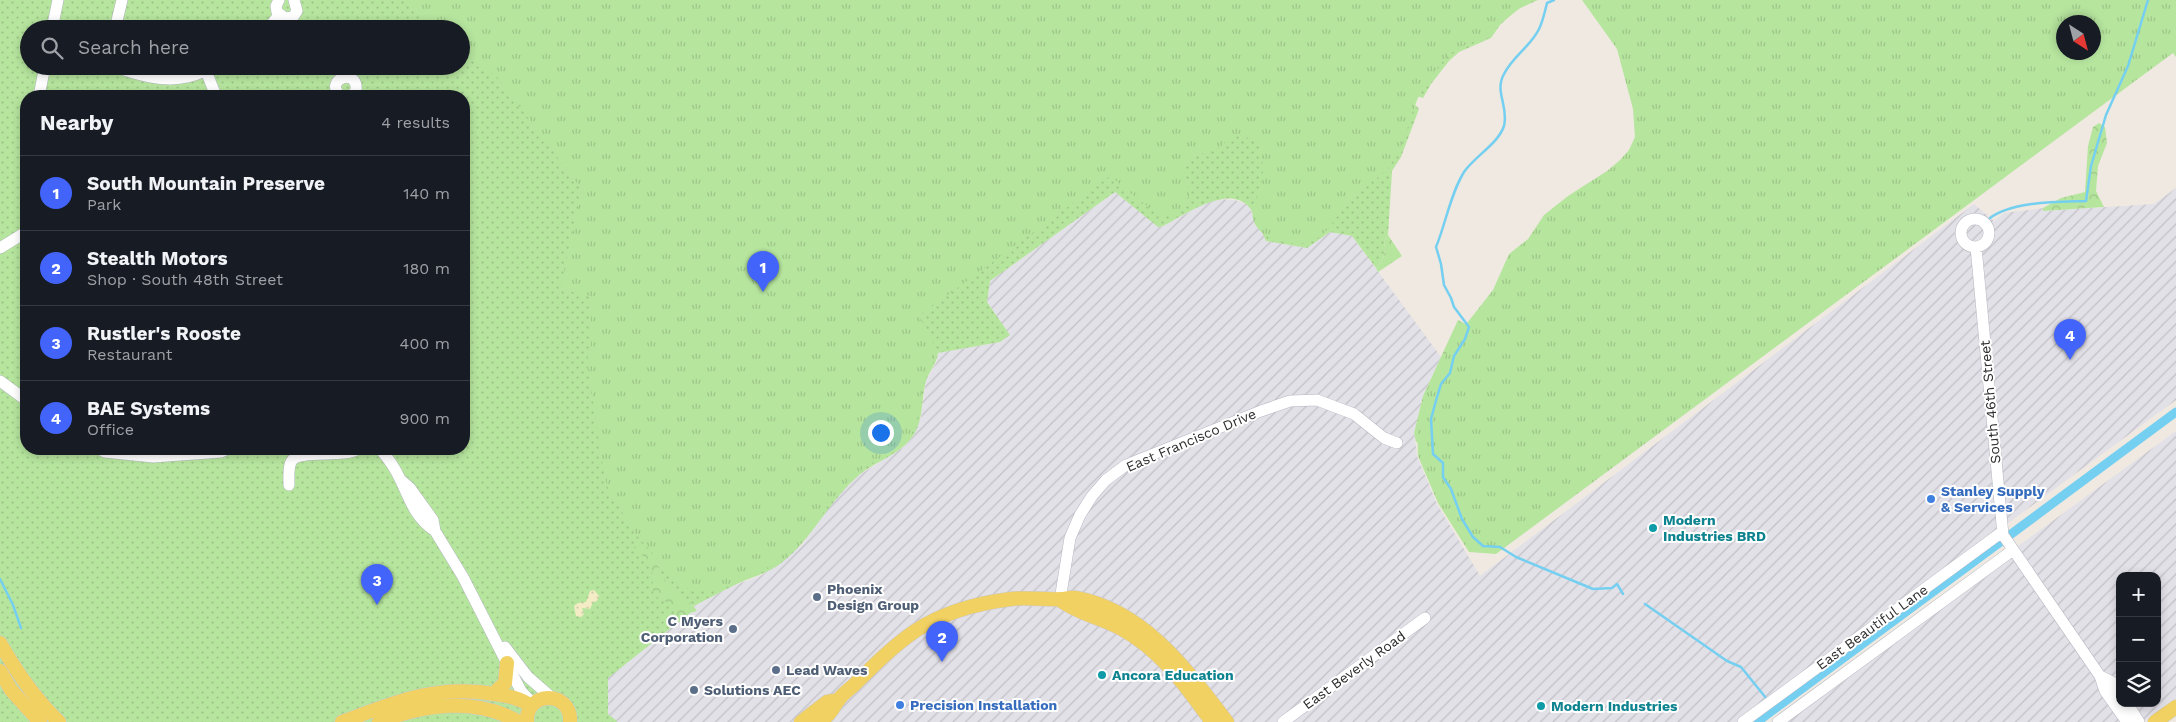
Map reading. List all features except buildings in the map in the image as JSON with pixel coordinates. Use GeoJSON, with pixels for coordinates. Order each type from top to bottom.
{"type":"FeatureCollection","features":[{"type":"Feature","properties":{"kind":"main road"},"geometry":{"type":"LineString","coordinates":[[820,722],[830,714],[839,700],[888,652],[917,630],[949,613],[1000,600],[1021,598],[1060,600],[1073,598],[1085,600],[1120,614],[1143,628],[1163,644],[1183,665],[1227,722]]}},
{"type":"Feature","properties":{"kind":"main road"},"geometry":{"type":"LineString","coordinates":[[1060,600],[1073,609],[1122,629],[1149,647],[1174,672],[1212,722]]}},
{"type":"Feature","properties":{"kind":"main road"},"geometry":{"type":"LineString","coordinates":[[0,643],[15,670],[32,694],[59,722]]}},
{"type":"Feature","properties":{"kind":"main road"},"geometry":{"type":"LineString","coordinates":[[493,694],[505,682],[507,663]]}},
{"type":"Feature","properties":{"kind":"main road"},"geometry":{"type":"LineString","coordinates":[[0,671],[11,690],[40,722]]}},
{"type":"Feature","properties":{"kind":"main road"},"geometry":{"type":"LineString","coordinates":[[342,722],[389,703],[420,694],[458,691],[493,694],[524,701],[532,705]]}},
{"type":"Feature","properties":{"kind":"main road"},"geometry":{"type":"LineString","coordinates":[[527,722],[527,714],[532,705],[538,700],[551,697],[561,701],[569,716],[582,722]]}},
{"type":"Feature","properties":{"kind":"main road"},"geometry":{"type":"LineString","coordinates":[[800,722],[827,702],[839,700]]}},
{"type":"Feature","properties":{"kind":"main road"},"geometry":{"type":"LineString","coordinates":[[380,722],[426,709],[464,706],[494,711],[519,722]]}},
{"type":"Feature","properties":{"kind":"main road"},"geometry":{"type":"LineString","coordinates":[[2155,722],[2176,707]]}},
{"type":"Feature","properties":{"kind":"street"},"geometry":{"type":"LineString","coordinates":[[54,20],[58,0]]}},
{"type":"Feature","properties":{"kind":"street"},"geometry":{"type":"LineString","coordinates":[[117,20],[122,0]]}},
{"type":"Feature","properties":{"kind":"street"},"geometry":{"type":"LineString","coordinates":[[279,0],[276,6],[279,15],[285,18],[292,16],[297,11],[294,0]]}},
{"type":"Feature","properties":{"kind":"street"},"geometry":{"type":"LineString","coordinates":[[275,20],[279,15]]}},
{"type":"Feature","properties":{"kind":"street"},"geometry":{"type":"LineString","coordinates":[[40,90],[42,75]]}},
{"type":"Feature","properties":{"kind":"street"},"geometry":{"type":"LineString","coordinates":[[146,75],[173,80],[194,75]]}},
{"type":"Feature","properties":{"kind":"street"},"geometry":{"type":"LineString","coordinates":[[208,75],[214,90]]}},
{"type":"Feature","properties":{"kind":"street"},"geometry":{"type":"LineString","coordinates":[[337,90],[337,82],[342,78],[349,77],[356,84],[356,90]]}},
{"type":"Feature","properties":{"kind":"street"},"geometry":{"type":"LineString","coordinates":[[0,248],[20,236]]}},
{"type":"Feature","properties":{"kind":"street","name":"South 46th Street"},"geometry":{"type":"LineString","coordinates":[[1976,247],[2006,540],[2100,676],[2104,691],[2127,722]]}},
{"type":"Feature","properties":{"kind":"street"},"geometry":{"type":"LineString","coordinates":[[0,382],[20,396]]}},
{"type":"Feature","properties":{"kind":"street","name":"East Francisco Drive"},"geometry":{"type":"LineString","coordinates":[[1060,600],[1070,538],[1080,515],[1092,496],[1106,480],[1126,465],[1261,411],[1290,402],[1317,400],[1354,414],[1384,438],[1397,443]]}},
{"type":"Feature","properties":{"kind":"street"},"geometry":{"type":"LineString","coordinates":[[150,455],[177,455]]}},
{"type":"Feature","properties":{"kind":"street"},"geometry":{"type":"LineString","coordinates":[[289,485],[290,462],[293,458],[303,455]]}},
{"type":"Feature","properties":{"kind":"street"},"geometry":{"type":"LineString","coordinates":[[384,455],[401,480],[410,488],[433,520],[435,531],[490,628],[522,692],[532,705]]}},
{"type":"Feature","properties":{"kind":"street","name":"East Beautiful Lane"},"geometry":{"type":"LineString","coordinates":[[1743,722],[2006,540]]}},
{"type":"Feature","properties":{"kind":"street","name":"East Beautiful Lane"},"geometry":{"type":"LineString","coordinates":[[1778,722],[2006,540]]}},
{"type":"Feature","properties":{"kind":"street","name":"East Beverly Road"},"geometry":{"type":"LineString","coordinates":[[1283,722],[1425,618]]}},
{"type":"Feature","properties":{"kind":"street"},"geometry":{"type":"LineString","coordinates":[[490,628],[528,677],[551,697]]}},
{"type":"Feature","properties":{"kind":"street","name":"South 46th Street"},"geometry":{"type":"LineString","coordinates":[[2100,676],[2112,682],[2116,688]]}},
{"type":"Feature","properties":{"kind":"street"},"geometry":{"type":"LineString","coordinates":[[2130,707],[2139,722]]}},
{"type":"Feature","properties":{"kind":"shaded area"},"geometry":{"type":"Polygon","coordinates":[[[2176,188],[2176,400],[1737,722],[1283,722],[1431,613],[1281,722],[616,722],[608,715],[607,678],[690,613],[697,611],[694,606],[730,587],[762,575],[802,545],[834,499],[859,475],[904,447],[914,435],[921,417],[926,380],[937,361],[938,353],[1000,342],[1009,335],[987,302],[990,281],[1115,192],[1158,227],[1213,199],[1235,200],[1248,205],[1267,241],[1307,248],[1330,232],[1352,236],[1441,357],[1423,396],[1414,432],[1417,456],[1437,504],[1480,576],[1974,204],[1994,221],[2004,213],[2043,208],[2044,211],[2154,204],[2176,188]]]}},
{"type":"Feature","properties":{"kind":"shaded area"},"geometry":{"type":"Polygon","coordinates":[[[2176,431],[2176,698],[2143,722],[1781,722],[1833,681],[2176,431]]]}},
{"type":"Feature","properties":{"kind":"green space"},"geometry":{"type":"Polygon","coordinates":[[[0,0],[1538,0],[1516,10],[1500,25],[1491,38],[1459,52],[1449,61],[1431,84],[1423,98],[1414,95],[1412,101],[1419,109],[1401,157],[1392,171],[1388,235],[1384,241],[1384,256],[1376,268],[1352,236],[1330,232],[1307,248],[1266,241],[1251,209],[1239,200],[1229,198],[1205,204],[1158,227],[1115,192],[990,281],[987,302],[1010,335],[1000,342],[938,353],[924,388],[921,416],[917,430],[907,443],[901,449],[858,476],[837,498],[811,533],[780,564],[694,606],[686,601],[690,613],[608,678],[608,714],[616,722],[0,722],[0,0]]]}},
{"type":"Feature","properties":{"kind":"green space"},"geometry":{"type":"Polygon","coordinates":[[[403,0],[1530,0],[1500,24],[1491,37],[1462,46],[1447,57],[1421,92],[1399,150],[1388,168],[1356,193],[1327,229],[1311,241],[1299,243],[1283,242],[1267,236],[1257,228],[1252,214],[1261,188],[1263,166],[1259,143],[1249,138],[1242,136],[1230,137],[1219,147],[1211,151],[1195,154],[1183,165],[1190,194],[1180,209],[1172,215],[1159,213],[1150,208],[1110,176],[919,316],[932,339],[935,357],[924,381],[917,422],[903,445],[870,464],[850,480],[834,497],[801,544],[780,561],[751,578],[720,589],[706,591],[687,588],[674,578],[633,531],[607,486],[587,362],[591,343],[591,296],[560,289],[582,190],[498,78],[470,55],[470,20],[427,20],[403,0]]]}},
{"type":"Feature","properties":{"kind":"green space"},"geometry":{"type":"Polygon","coordinates":[[[1582,0],[2176,0],[2176,57],[2173,53],[1496,554],[1469,552],[1438,503],[1418,456],[1417,430],[1420,410],[1427,391],[1453,341],[1493,290],[1509,254],[1528,239],[1544,215],[1568,196],[1607,171],[1629,150],[1635,137],[1633,109],[1617,49],[1582,0]]]}},
{"type":"Feature","properties":{"kind":"green space"},"geometry":{"type":"Polygon","coordinates":[[[2099,123],[2105,127],[2107,143],[2098,166],[2096,191],[2104,207],[2043,211],[2043,208],[2061,198],[2085,192],[2088,146],[2093,127],[2099,123]]]}},
{"type":"Feature","properties":{"kind":"green space"},"geometry":{"type":"Polygon","coordinates":[[[1388,235],[1402,256],[1378,272],[1376,268],[1384,256],[1384,241],[1388,235]]]}},
{"type":"Feature","properties":{"kind":"green space"},"geometry":{"type":"Polygon","coordinates":[[[1458,320],[1471,327],[1426,442],[1416,442],[1414,433],[1423,396],[1458,320]]]}},
{"type":"Feature","properties":{"kind":"green space"},"geometry":{"type":"Polygon","coordinates":[[[639,546],[646,550],[655,560],[668,585],[697,611],[690,613],[679,622],[674,606],[654,594],[652,588],[653,573],[649,564],[639,552],[631,547],[639,546]]]}},
{"type":"Feature","properties":{"kind":"sand"},"geometry":{"type":"Polygon","coordinates":[[[594,590],[599,596],[597,601],[593,602],[590,609],[582,608],[584,614],[581,617],[576,616],[574,606],[578,603],[586,602],[590,591],[594,590]]]}},
{"type":"Feature","properties":{"kind":"waterway"},"geometry":{"type":"LineString","coordinates":[[1554,0],[1547,3],[1542,23],[1536,35],[1504,74],[1500,87],[1505,112],[1504,126],[1497,139],[1464,172],[1455,190],[1436,247],[1444,285],[1454,307],[1469,327],[1465,339],[1454,356],[1450,373],[1441,384],[1437,397],[1431,419],[1433,454],[1443,463],[1443,477],[1451,489],[1462,519],[1473,537],[1483,546],[1500,547],[1516,557],[1593,589],[1612,588],[1617,584],[1623,594]]}},
{"type":"Feature","properties":{"kind":"waterway"},"geometry":{"type":"LineString","coordinates":[[1990,218],[2000,212],[2023,205],[2086,201],[2091,166],[2106,115],[2128,66],[2148,0]]}},
{"type":"Feature","properties":{"kind":"waterway"},"geometry":{"type":"LineString","coordinates":[[1757,722],[2176,412]]}},
{"type":"Feature","properties":{"kind":"waterway"},"geometry":{"type":"LineString","coordinates":[[0,579],[13,605],[21,628]]}},
{"type":"Feature","properties":{"kind":"waterway"},"geometry":{"type":"LineString","coordinates":[[1645,604],[1727,661],[1741,667],[1766,698]]}},
{"type":"Feature","properties":{"kind":"place","name":"South Mountain Preserve"},"geometry":{"type":"Point","coordinates":[763,292]}},
{"type":"Feature","properties":{"kind":"place","name":"BAE Systems"},"geometry":{"type":"Point","coordinates":[2070,360]}},
{"type":"Feature","properties":{"kind":"place","name":"Stanley Supply & Services"},"geometry":{"type":"Point","coordinates":[1931,499]}},
{"type":"Feature","properties":{"kind":"place","name":"Modern Industries BRD"},"geometry":{"type":"Point","coordinates":[1653,528]}},
{"type":"Feature","properties":{"kind":"place","name":"Phoenix Design Group"},"geometry":{"type":"Point","coordinates":[817,597]}},
{"type":"Feature","properties":{"kind":"place","name":"Rustler's Rooste"},"geometry":{"type":"Point","coordinates":[377,605]}},
{"type":"Feature","properties":{"kind":"place","name":"C Myers Corporation"},"geometry":{"type":"Point","coordinates":[733,629]}},
{"type":"Feature","properties":{"kind":"place","name":"Stealth Motors"},"geometry":{"type":"Point","coordinates":[942,662]}},
{"type":"Feature","properties":{"kind":"place","name":"Lead Waves"},"geometry":{"type":"Point","coordinates":[776,670]}},
{"type":"Feature","properties":{"kind":"place","name":"Ancora Education"},"geometry":{"type":"Point","coordinates":[1102,675]}},
{"type":"Feature","properties":{"kind":"place","name":"Solutions AEC"},"geometry":{"type":"Point","coordinates":[694,690]}},
{"type":"Feature","properties":{"kind":"place","name":"Precision Installation"},"geometry":{"type":"Point","coordinates":[900,705]}},
{"type":"Feature","properties":{"kind":"place","name":"Modern Industries"},"geometry":{"type":"Point","coordinates":[1541,706]}}]}
